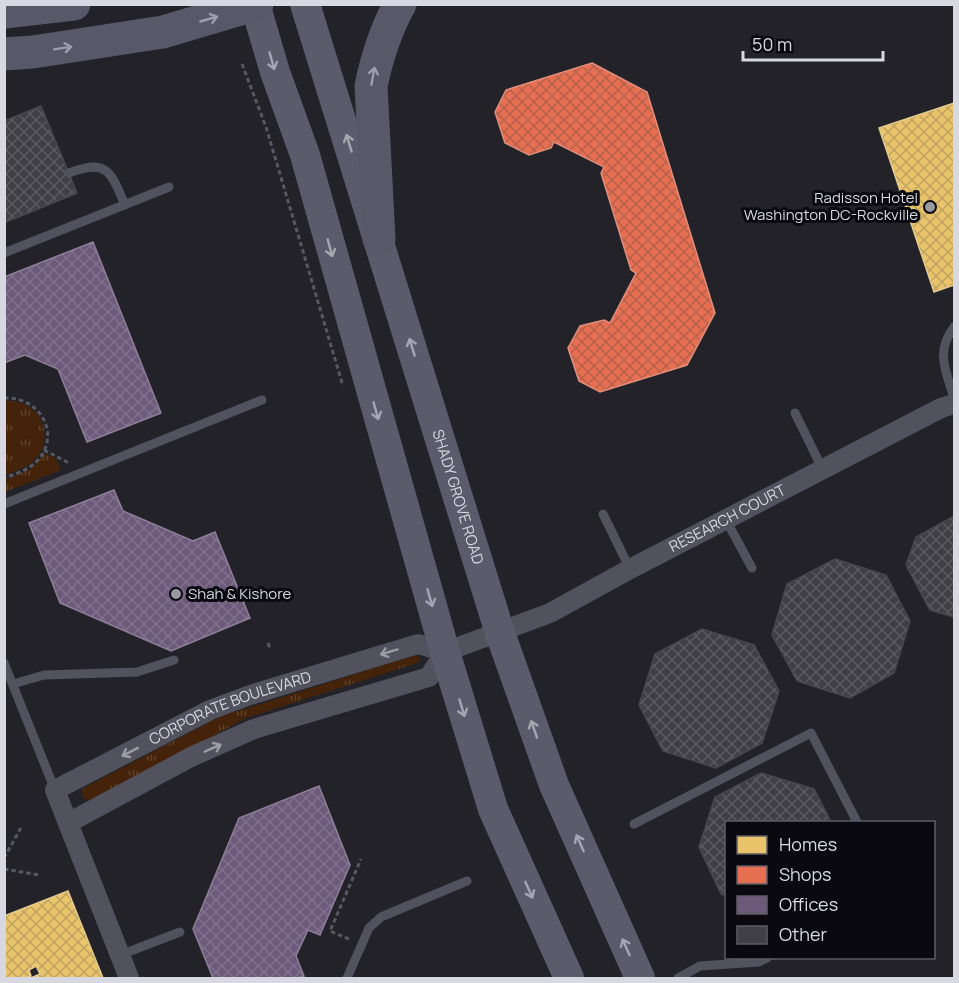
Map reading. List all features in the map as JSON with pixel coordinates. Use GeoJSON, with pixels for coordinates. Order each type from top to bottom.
{"type":"FeatureCollection","features":[{"type":"Feature","properties":{"kind":"highway"},"geometry":{"type":"LineString","coordinates":[[4,12],[74,4]]}},
{"type":"Feature","properties":{"kind":"highway"},"geometry":{"type":"LineString","coordinates":[[379,239],[371,86],[387,27],[400,4]]}},
{"type":"Feature","properties":{"kind":"highway"},"geometry":{"type":"LineString","coordinates":[[4,54],[33,52],[163,32],[256,5]]}},
{"type":"Feature","properties":{"kind":"main road","name":"SHADY GROVE ROAD"},"geometry":{"type":"LineString","coordinates":[[305,4],[500,633],[554,785],[640,978]]}},
{"type":"Feature","properties":{"kind":"main road"},"geometry":{"type":"LineString","coordinates":[[256,5],[275,72],[305,155],[493,809],[569,978]]}},
{"type":"Feature","properties":{"kind":"street","name":"RESEARCH COURT"},"geometry":{"type":"LineString","coordinates":[[500,633],[550,613],[822,468],[941,408],[954,404]]}},
{"type":"Feature","properties":{"kind":"street"},"geometry":{"type":"LineString","coordinates":[[446,652],[500,633]]}},
{"type":"Feature","properties":{"kind":"street","name":"CORPORATE BOULEVARD"},"geometry":{"type":"LineString","coordinates":[[55,790],[210,710],[250,695],[418,644],[446,652],[429,677],[254,729],[191,757],[68,823]]}},
{"type":"Feature","properties":{"kind":"street"},"geometry":{"type":"LineString","coordinates":[[55,790],[129,978]]}},
{"type":"Feature","properties":{"kind":"lane"},"geometry":{"type":"LineString","coordinates":[[69,173],[84,167],[93,166],[104,169],[116,183],[125,205]]}},
{"type":"Feature","properties":{"kind":"lane"},"geometry":{"type":"LineString","coordinates":[[4,253],[169,187]]}},
{"type":"Feature","properties":{"kind":"lane"},"geometry":{"type":"LineString","coordinates":[[954,327],[946,338],[942,358],[954,398]]}},
{"type":"Feature","properties":{"kind":"lane"},"geometry":{"type":"LineString","coordinates":[[4,504],[262,400]]}},
{"type":"Feature","properties":{"kind":"lane"},"geometry":{"type":"LineString","coordinates":[[795,413],[822,468]]}},
{"type":"Feature","properties":{"kind":"lane"},"geometry":{"type":"LineString","coordinates":[[603,514],[630,569]]}},
{"type":"Feature","properties":{"kind":"lane"},"geometry":{"type":"LineString","coordinates":[[726,520],[752,568]]}},
{"type":"Feature","properties":{"kind":"lane"},"geometry":{"type":"LineString","coordinates":[[13,684],[44,675],[137,672],[174,660]]}},
{"type":"Feature","properties":{"kind":"lane"},"geometry":{"type":"LineString","coordinates":[[4,663],[55,790]]}},
{"type":"Feature","properties":{"kind":"lane"},"geometry":{"type":"LineString","coordinates":[[634,824],[811,734],[856,821]]}},
{"type":"Feature","properties":{"kind":"lane"},"geometry":{"type":"LineString","coordinates":[[347,978],[369,928],[381,917],[467,881]]}},
{"type":"Feature","properties":{"kind":"lane"},"geometry":{"type":"LineString","coordinates":[[120,956],[180,932]]}},
{"type":"Feature","properties":{"kind":"lane"},"geometry":{"type":"LineString","coordinates":[[678,978],[699,966],[759,962],[764,959]]}},
{"type":"Feature","properties":{"kind":"path"},"geometry":{"type":"LineString","coordinates":[[242,64],[266,127],[345,394]]}},
{"type":"Feature","properties":{"kind":"path"},"geometry":{"type":"LineString","coordinates":[[4,398],[24,401],[38,411],[47,426],[46,443],[39,458],[30,467],[4,478]]}},
{"type":"Feature","properties":{"kind":"path"},"geometry":{"type":"LineString","coordinates":[[44,450],[68,463],[75,460]]}},
{"type":"Feature","properties":{"kind":"path"},"geometry":{"type":"LineString","coordinates":[[268,643],[270,649]]}},
{"type":"Feature","properties":{"kind":"path"},"geometry":{"type":"LineString","coordinates":[[4,858],[22,826]]}},
{"type":"Feature","properties":{"kind":"path"},"geometry":{"type":"LineString","coordinates":[[349,939],[330,931],[361,859]]}},
{"type":"Feature","properties":{"kind":"path"},"geometry":{"type":"LineString","coordinates":[[4,869],[39,875]]}},
{"type":"Feature","properties":{"kind":"green space"},"geometry":{"type":"Polygon","coordinates":[[[4,401],[15,401],[34,410],[44,427],[45,437],[43,447],[34,460],[5,475],[4,401]]]}},
{"type":"Feature","properties":{"kind":"green space"},"geometry":{"type":"Polygon","coordinates":[[[45,453],[56,459],[61,470],[5,492],[5,480],[32,468],[45,453]]]}},
{"type":"Feature","properties":{"kind":"green space"},"geometry":{"type":"Polygon","coordinates":[[[416,655],[420,658],[417,663],[246,718],[93,800],[84,799],[81,792],[84,788],[219,717],[416,655]]]}},
{"type":"Feature","properties":{"kind":"building: Homes","name":"Radisson Hotel Washington DC-Rockville"},"geometry":{"type":"Polygon","coordinates":[[[954,103],[954,285],[934,292],[879,128],[954,103]]]}},
{"type":"Feature","properties":{"kind":"building: Homes"},"geometry":{"type":"Polygon","coordinates":[[[68,891],[103,978],[34,978],[40,974],[36,966],[29,970],[31,976],[4,978],[4,916],[68,891]]]}},
{"type":"Feature","properties":{"kind":"building: Shops"},"geometry":{"type":"Polygon","coordinates":[[[592,63],[647,92],[715,313],[687,365],[600,392],[579,381],[568,348],[580,326],[604,320],[610,323],[636,273],[631,270],[601,173],[604,167],[554,142],[551,148],[529,155],[505,143],[495,112],[506,90],[592,63]]]}},
{"type":"Feature","properties":{"kind":"building: Offices"},"geometry":{"type":"Polygon","coordinates":[[[93,242],[161,413],[87,442],[58,369],[25,355],[4,363],[4,277],[93,242]]]}},
{"type":"Feature","properties":{"kind":"building: Offices"},"geometry":{"type":"Polygon","coordinates":[[[114,490],[123,511],[193,541],[215,532],[250,618],[171,651],[60,603],[29,523],[114,490]]]}},
{"type":"Feature","properties":{"kind":"building: Offices"},"geometry":{"type":"Polygon","coordinates":[[[319,786],[350,865],[320,935],[308,930],[296,956],[304,976],[297,978],[213,978],[193,929],[239,818],[319,786]]]}},
{"type":"Feature","properties":{"kind":"building: Other"},"geometry":{"type":"Polygon","coordinates":[[[41,106],[77,193],[4,223],[4,121],[41,106]]]}},
{"type":"Feature","properties":{"kind":"building: Other"},"geometry":{"type":"Polygon","coordinates":[[[954,516],[954,617],[930,610],[906,565],[916,537],[954,516]]]}},
{"type":"Feature","properties":{"kind":"building: Other"},"geometry":{"type":"Polygon","coordinates":[[[835,559],[886,575],[910,621],[894,673],[850,698],[797,681],[772,635],[787,584],[835,559]]]}},
{"type":"Feature","properties":{"kind":"building: Other"},"geometry":{"type":"Polygon","coordinates":[[[702,629],[754,645],[779,691],[762,743],[716,768],[663,751],[639,705],[655,654],[702,629]]]}},
{"type":"Feature","properties":{"kind":"building: Other"},"geometry":{"type":"Polygon","coordinates":[[[761,773],[814,789],[830,821],[725,821],[725,896],[721,894],[699,847],[715,797],[761,773]]]}},
{"type":"Feature","properties":{"kind":"place","name":"Radisson Hotel Washington DC-Rockville"},"geometry":{"type":"Point","coordinates":[930,207]}},
{"type":"Feature","properties":{"kind":"place","name":"Shah & Kishore"},"geometry":{"type":"Point","coordinates":[176,594]}}]}
